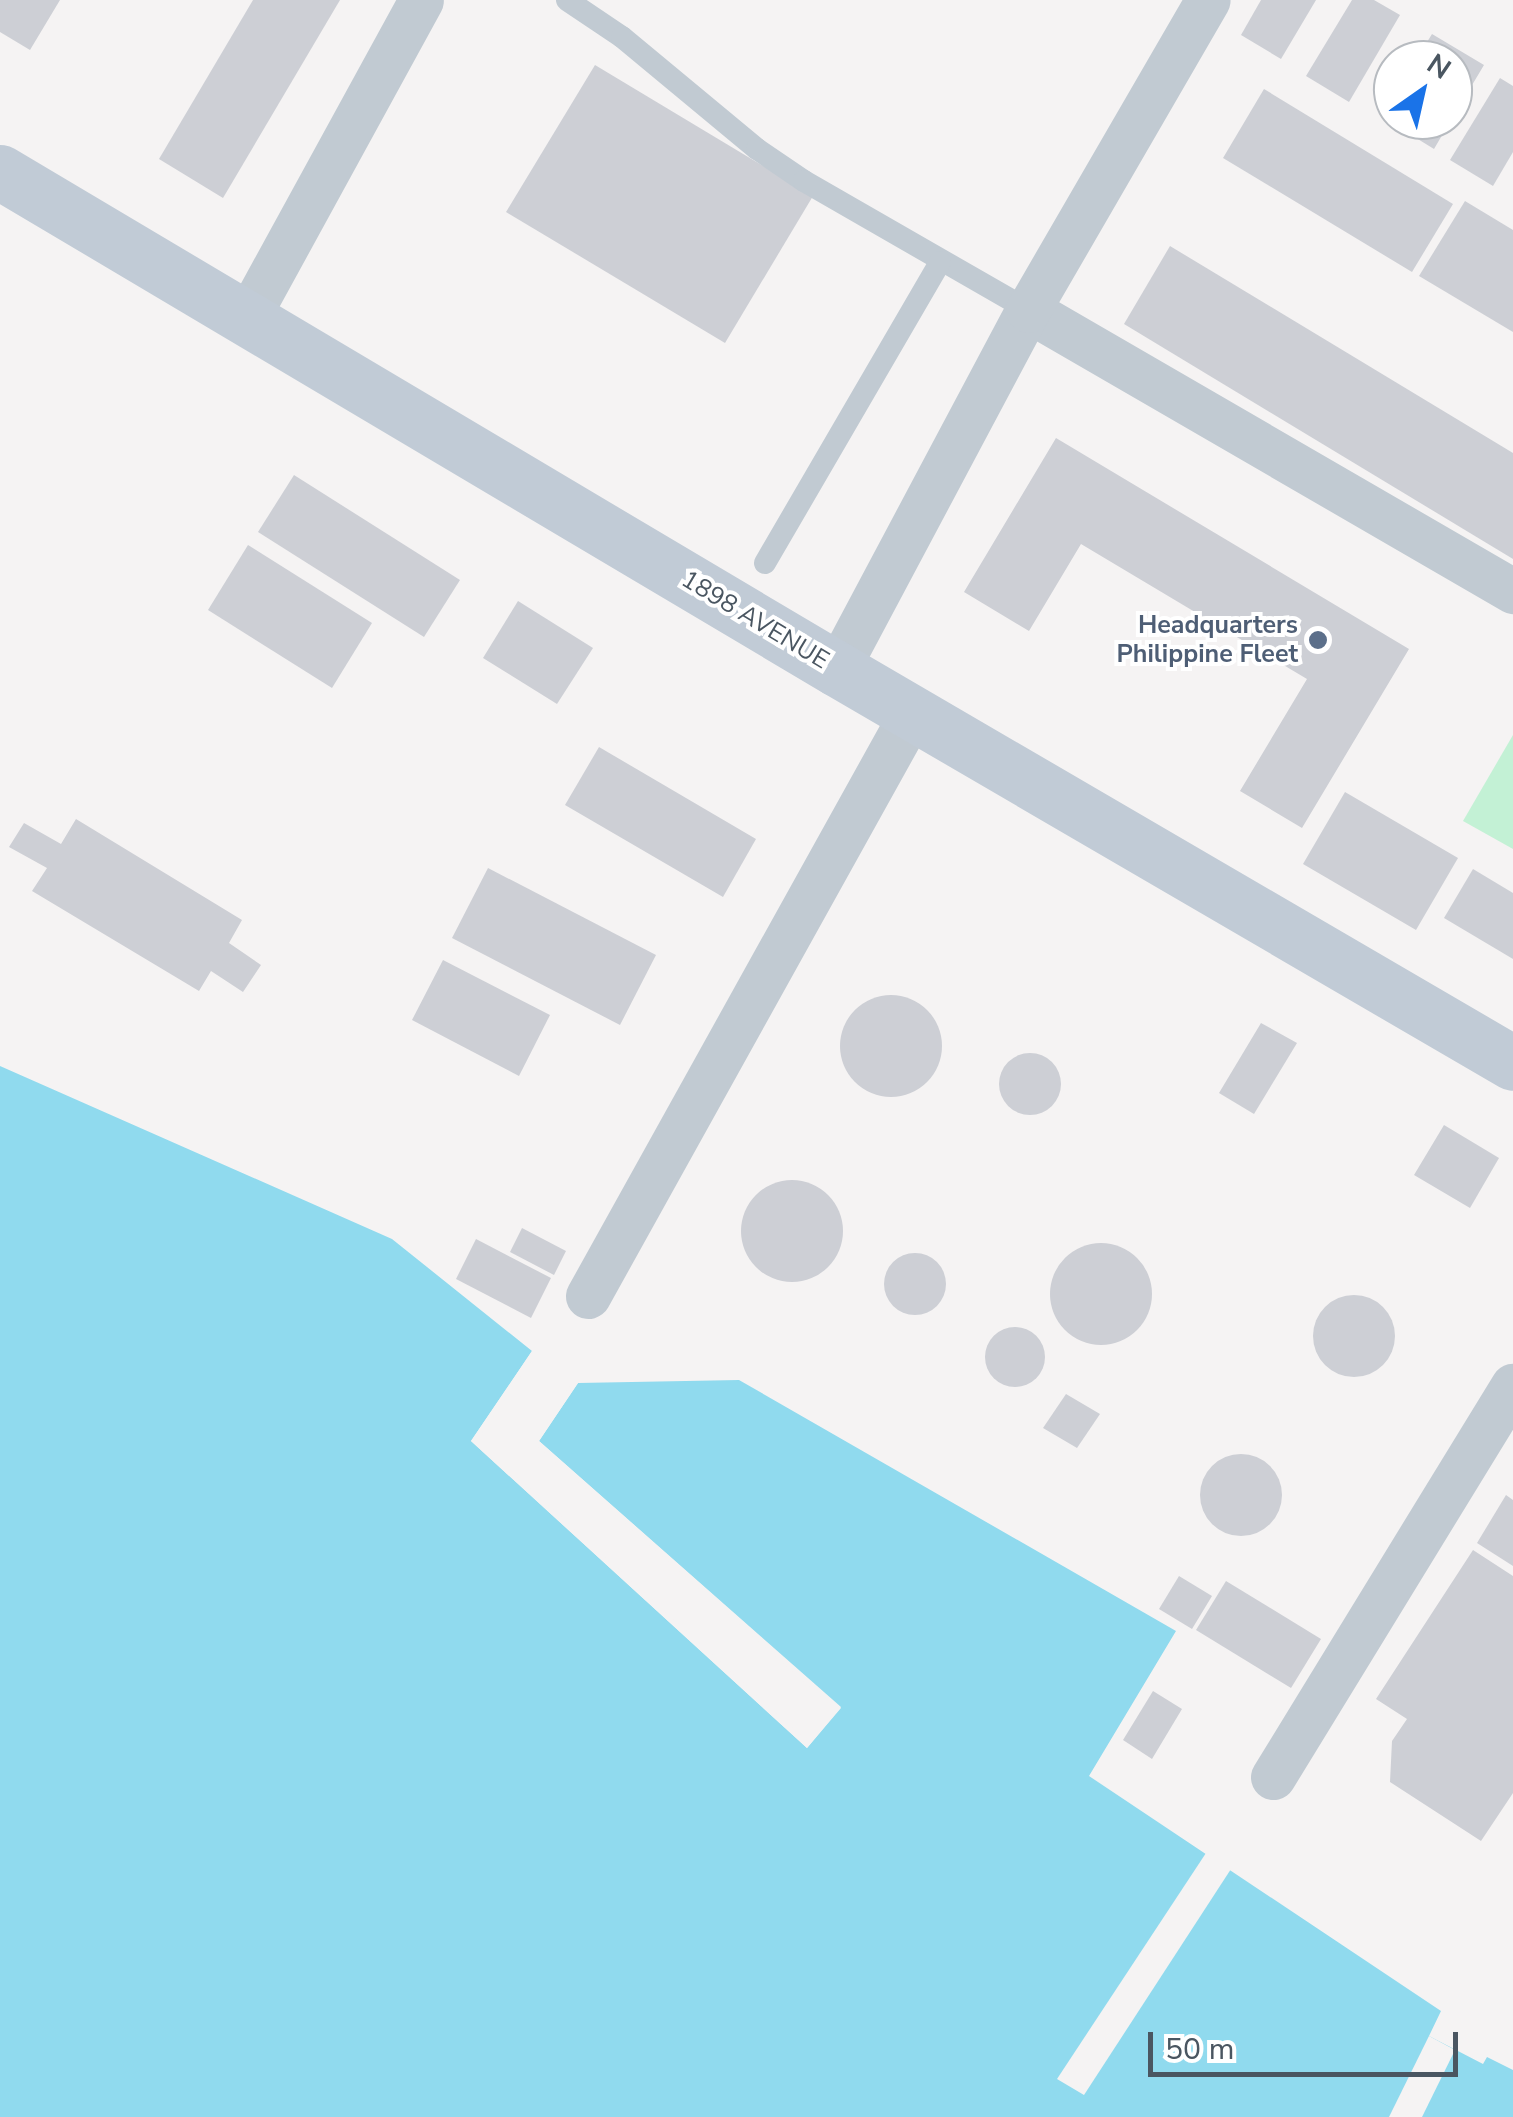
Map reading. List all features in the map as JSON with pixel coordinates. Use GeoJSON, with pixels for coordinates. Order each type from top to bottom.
{"type":"FeatureCollection","features":[{"type":"Feature","properties":{"kind":"street"},"geometry":{"type":"LineString","coordinates":[[248,318],[420,0]]}},
{"type":"Feature","properties":{"kind":"street"},"geometry":{"type":"LineString","coordinates":[[836,669],[1028,310],[1208,0]]}},
{"type":"Feature","properties":{"kind":"street","name":"1898 AVENUE"},"geometry":{"type":"LineString","coordinates":[[0,172],[912,714],[1513,1063]]}},
{"type":"Feature","properties":{"kind":"street"},"geometry":{"type":"LineString","coordinates":[[1028,310],[1513,591]]}},
{"type":"Feature","properties":{"kind":"street"},"geometry":{"type":"LineString","coordinates":[[588,1296],[912,714]]}},
{"type":"Feature","properties":{"kind":"street"},"geometry":{"type":"LineString","coordinates":[[1273,1777],[1513,1386]]}},
{"type":"Feature","properties":{"kind":"lane"},"geometry":{"type":"LineString","coordinates":[[567,0],[690,89],[756,149],[940,262],[1028,310]]}},
{"type":"Feature","properties":{"kind":"lane"},"geometry":{"type":"LineString","coordinates":[[765,563],[940,262]]}},
{"type":"Feature","properties":{"kind":"green space"},"geometry":{"type":"Polygon","coordinates":[[[1513,735],[1513,849],[1463,821],[1513,735]]]}},
{"type":"Feature","properties":{"kind":"water"},"geometry":{"type":"Polygon","coordinates":[[[0,1066],[392,1239],[532,1351],[471,1441],[807,1748],[841,1707],[539,1441],[578,1383],[739,1380],[1176,1631],[1089,1776],[1441,2011],[1429,2036],[1483,2064],[1487,2057],[1513,2070],[1513,2117],[0,2117],[0,1066]]]}},
{"type":"Feature","properties":{"kind":"pier"},"geometry":{"type":"Polygon","coordinates":[[[532,1351],[536,1354],[477,1440],[807,1741],[834,1708],[535,1444],[573,1380],[578,1383],[539,1441],[841,1708],[807,1748],[471,1441],[532,1351]]]}},
{"type":"Feature","properties":{"kind":"pier"},"geometry":{"type":"Polygon","coordinates":[[[1206,1853],[1231,1869],[1084,2095],[1057,2079],[1206,1853]]]}},
{"type":"Feature","properties":{"kind":"pier"},"geometry":{"type":"Polygon","coordinates":[[[1429,2036],[1455,2050],[1422,2117],[1389,2117],[1429,2036]]]}},
{"type":"Feature","properties":{"kind":"building"},"geometry":{"type":"Polygon","coordinates":[[[0,0],[60,0],[30,50],[0,32],[0,0]]]}},
{"type":"Feature","properties":{"kind":"building"},"geometry":{"type":"Polygon","coordinates":[[[253,0],[340,0],[223,198],[159,159],[253,0]]]}},
{"type":"Feature","properties":{"kind":"building"},"geometry":{"type":"Polygon","coordinates":[[[1261,0],[1316,0],[1281,59],[1241,35],[1261,0]]]}},
{"type":"Feature","properties":{"kind":"building"},"geometry":{"type":"Polygon","coordinates":[[[1352,0],[1374,0],[1400,15],[1385,40],[1373,40],[1373,61],[1349,102],[1306,76],[1352,0]]]}},
{"type":"Feature","properties":{"kind":"building"},"geometry":{"type":"Polygon","coordinates":[[[1473,58],[1484,65],[1473,83],[1473,58]]]}},
{"type":"Feature","properties":{"kind":"building"},"geometry":{"type":"Polygon","coordinates":[[[595,65],[813,196],[725,343],[506,212],[595,65]]]}},
{"type":"Feature","properties":{"kind":"building"},"geometry":{"type":"Polygon","coordinates":[[[1500,78],[1513,86],[1513,152],[1493,186],[1450,160],[1462,140],[1473,140],[1473,122],[1500,78]]]}},
{"type":"Feature","properties":{"kind":"building"},"geometry":{"type":"Polygon","coordinates":[[[1264,89],[1453,204],[1412,272],[1223,158],[1264,89]]]}},
{"type":"Feature","properties":{"kind":"building"},"geometry":{"type":"Polygon","coordinates":[[[1419,140],[1439,140],[1434,149],[1419,140]]]}},
{"type":"Feature","properties":{"kind":"building"},"geometry":{"type":"Polygon","coordinates":[[[1465,201],[1513,230],[1513,332],[1419,276],[1465,201]]]}},
{"type":"Feature","properties":{"kind":"building"},"geometry":{"type":"Polygon","coordinates":[[[1170,246],[1513,453],[1513,559],[1124,324],[1170,246]]]}},
{"type":"Feature","properties":{"kind":"building","name":"Headquarters Philippine Fleet"},"geometry":{"type":"Polygon","coordinates":[[[1056,438],[1409,649],[1302,828],[1240,791],[1307,679],[1081,544],[1029,631],[964,592],[1056,438]]]}},
{"type":"Feature","properties":{"kind":"building"},"geometry":{"type":"Polygon","coordinates":[[[294,475],[460,580],[424,637],[258,532],[294,475]]]}},
{"type":"Feature","properties":{"kind":"building"},"geometry":{"type":"Polygon","coordinates":[[[248,545],[372,623],[332,688],[208,610],[248,545]]]}},
{"type":"Feature","properties":{"kind":"building"},"geometry":{"type":"Polygon","coordinates":[[[518,601],[593,648],[557,704],[483,658],[518,601]]]}},
{"type":"Feature","properties":{"kind":"building"},"geometry":{"type":"Polygon","coordinates":[[[599,747],[756,839],[723,897],[565,805],[599,747]]]}},
{"type":"Feature","properties":{"kind":"building"},"geometry":{"type":"Polygon","coordinates":[[[1345,792],[1458,858],[1416,930],[1303,864],[1345,792]]]}},
{"type":"Feature","properties":{"kind":"building"},"geometry":{"type":"Polygon","coordinates":[[[76,819],[242,920],[229,943],[261,965],[243,992],[211,971],[199,991],[32,891],[47,868],[9,847],[24,823],[61,844],[76,819]]]}},
{"type":"Feature","properties":{"kind":"building"},"geometry":{"type":"Polygon","coordinates":[[[488,868],[656,955],[620,1025],[452,938],[488,868]]]}},
{"type":"Feature","properties":{"kind":"building"},"geometry":{"type":"Polygon","coordinates":[[[1473,869],[1513,893],[1513,959],[1444,918],[1473,869]]]}},
{"type":"Feature","properties":{"kind":"building"},"geometry":{"type":"Polygon","coordinates":[[[443,960],[550,1015],[519,1076],[412,1020],[443,960]]]}},
{"type":"Feature","properties":{"kind":"building"},"geometry":{"type":"Polygon","coordinates":[[[891,995],[910,999],[927,1010],[938,1027],[942,1046],[938,1065],[927,1082],[910,1093],[891,1097],[872,1093],[855,1082],[844,1065],[840,1046],[844,1027],[855,1010],[872,999],[891,995]]]}},
{"type":"Feature","properties":{"kind":"building"},"geometry":{"type":"Polygon","coordinates":[[[1261,1023],[1297,1043],[1254,1114],[1219,1093],[1261,1023]]]}},
{"type":"Feature","properties":{"kind":"building"},"geometry":{"type":"Polygon","coordinates":[[[1030,1053],[1052,1062],[1061,1084],[1052,1106],[1030,1115],[1008,1106],[999,1084],[1008,1062],[1030,1053]]]}},
{"type":"Feature","properties":{"kind":"building"},"geometry":{"type":"Polygon","coordinates":[[[1444,1125],[1499,1158],[1470,1208],[1414,1175],[1444,1125]]]}},
{"type":"Feature","properties":{"kind":"building"},"geometry":{"type":"Polygon","coordinates":[[[792,1180],[811,1184],[828,1195],[839,1212],[843,1231],[839,1250],[828,1267],[811,1278],[792,1282],[773,1278],[756,1267],[745,1250],[741,1231],[745,1212],[756,1195],[773,1184],[792,1180]]]}},
{"type":"Feature","properties":{"kind":"building"},"geometry":{"type":"Polygon","coordinates":[[[522,1228],[566,1251],[554,1275],[510,1252],[522,1228]]]}},
{"type":"Feature","properties":{"kind":"building"},"geometry":{"type":"Polygon","coordinates":[[[476,1239],[551,1278],[531,1318],[456,1279],[476,1239]]]}},
{"type":"Feature","properties":{"kind":"building"},"geometry":{"type":"Polygon","coordinates":[[[1101,1243],[1120,1247],[1137,1258],[1148,1275],[1152,1294],[1148,1313],[1137,1330],[1120,1341],[1101,1345],[1082,1341],[1065,1330],[1054,1313],[1050,1294],[1054,1275],[1065,1258],[1082,1247],[1101,1243]]]}},
{"type":"Feature","properties":{"kind":"building"},"geometry":{"type":"Polygon","coordinates":[[[915,1253],[937,1262],[946,1284],[937,1306],[915,1315],[893,1306],[884,1284],[893,1262],[915,1253]]]}},
{"type":"Feature","properties":{"kind":"building"},"geometry":{"type":"Polygon","coordinates":[[[1354,1295],[1370,1298],[1383,1307],[1392,1320],[1392,1352],[1383,1365],[1370,1374],[1354,1377],[1338,1374],[1325,1365],[1316,1352],[1313,1336],[1316,1320],[1325,1307],[1338,1298],[1354,1295]]]}},
{"type":"Feature","properties":{"kind":"building"},"geometry":{"type":"Polygon","coordinates":[[[1015,1327],[1036,1336],[1045,1357],[1036,1378],[1015,1387],[994,1378],[985,1357],[994,1336],[1015,1327]]]}},
{"type":"Feature","properties":{"kind":"building"},"geometry":{"type":"Polygon","coordinates":[[[1066,1394],[1100,1414],[1077,1448],[1043,1428],[1066,1394]]]}},
{"type":"Feature","properties":{"kind":"building"},"geometry":{"type":"Polygon","coordinates":[[[1241,1454],[1257,1457],[1270,1466],[1279,1479],[1279,1511],[1270,1524],[1257,1533],[1241,1536],[1225,1533],[1212,1524],[1203,1511],[1200,1495],[1203,1479],[1212,1466],[1225,1457],[1241,1454]]]}},
{"type":"Feature","properties":{"kind":"building"},"geometry":{"type":"Polygon","coordinates":[[[1506,1495],[1513,1500],[1513,1566],[1477,1543],[1506,1495]]]}},
{"type":"Feature","properties":{"kind":"building"},"geometry":{"type":"Polygon","coordinates":[[[1473,1550],[1513,1576],[1513,1793],[1481,1841],[1390,1782],[1392,1741],[1407,1719],[1376,1699],[1473,1550]]]}},
{"type":"Feature","properties":{"kind":"building"},"geometry":{"type":"Polygon","coordinates":[[[1179,1576],[1212,1596],[1192,1629],[1159,1609],[1179,1576]]]}},
{"type":"Feature","properties":{"kind":"building"},"geometry":{"type":"Polygon","coordinates":[[[1226,1581],[1321,1639],[1291,1688],[1196,1630],[1226,1581]]]}},
{"type":"Feature","properties":{"kind":"building"},"geometry":{"type":"Polygon","coordinates":[[[1153,1691],[1182,1709],[1152,1759],[1123,1740],[1153,1691]]]}},
{"type":"Feature","properties":{"kind":"place","name":"Headquarters Philippine Fleet"},"geometry":{"type":"Point","coordinates":[1318,640]}}]}
